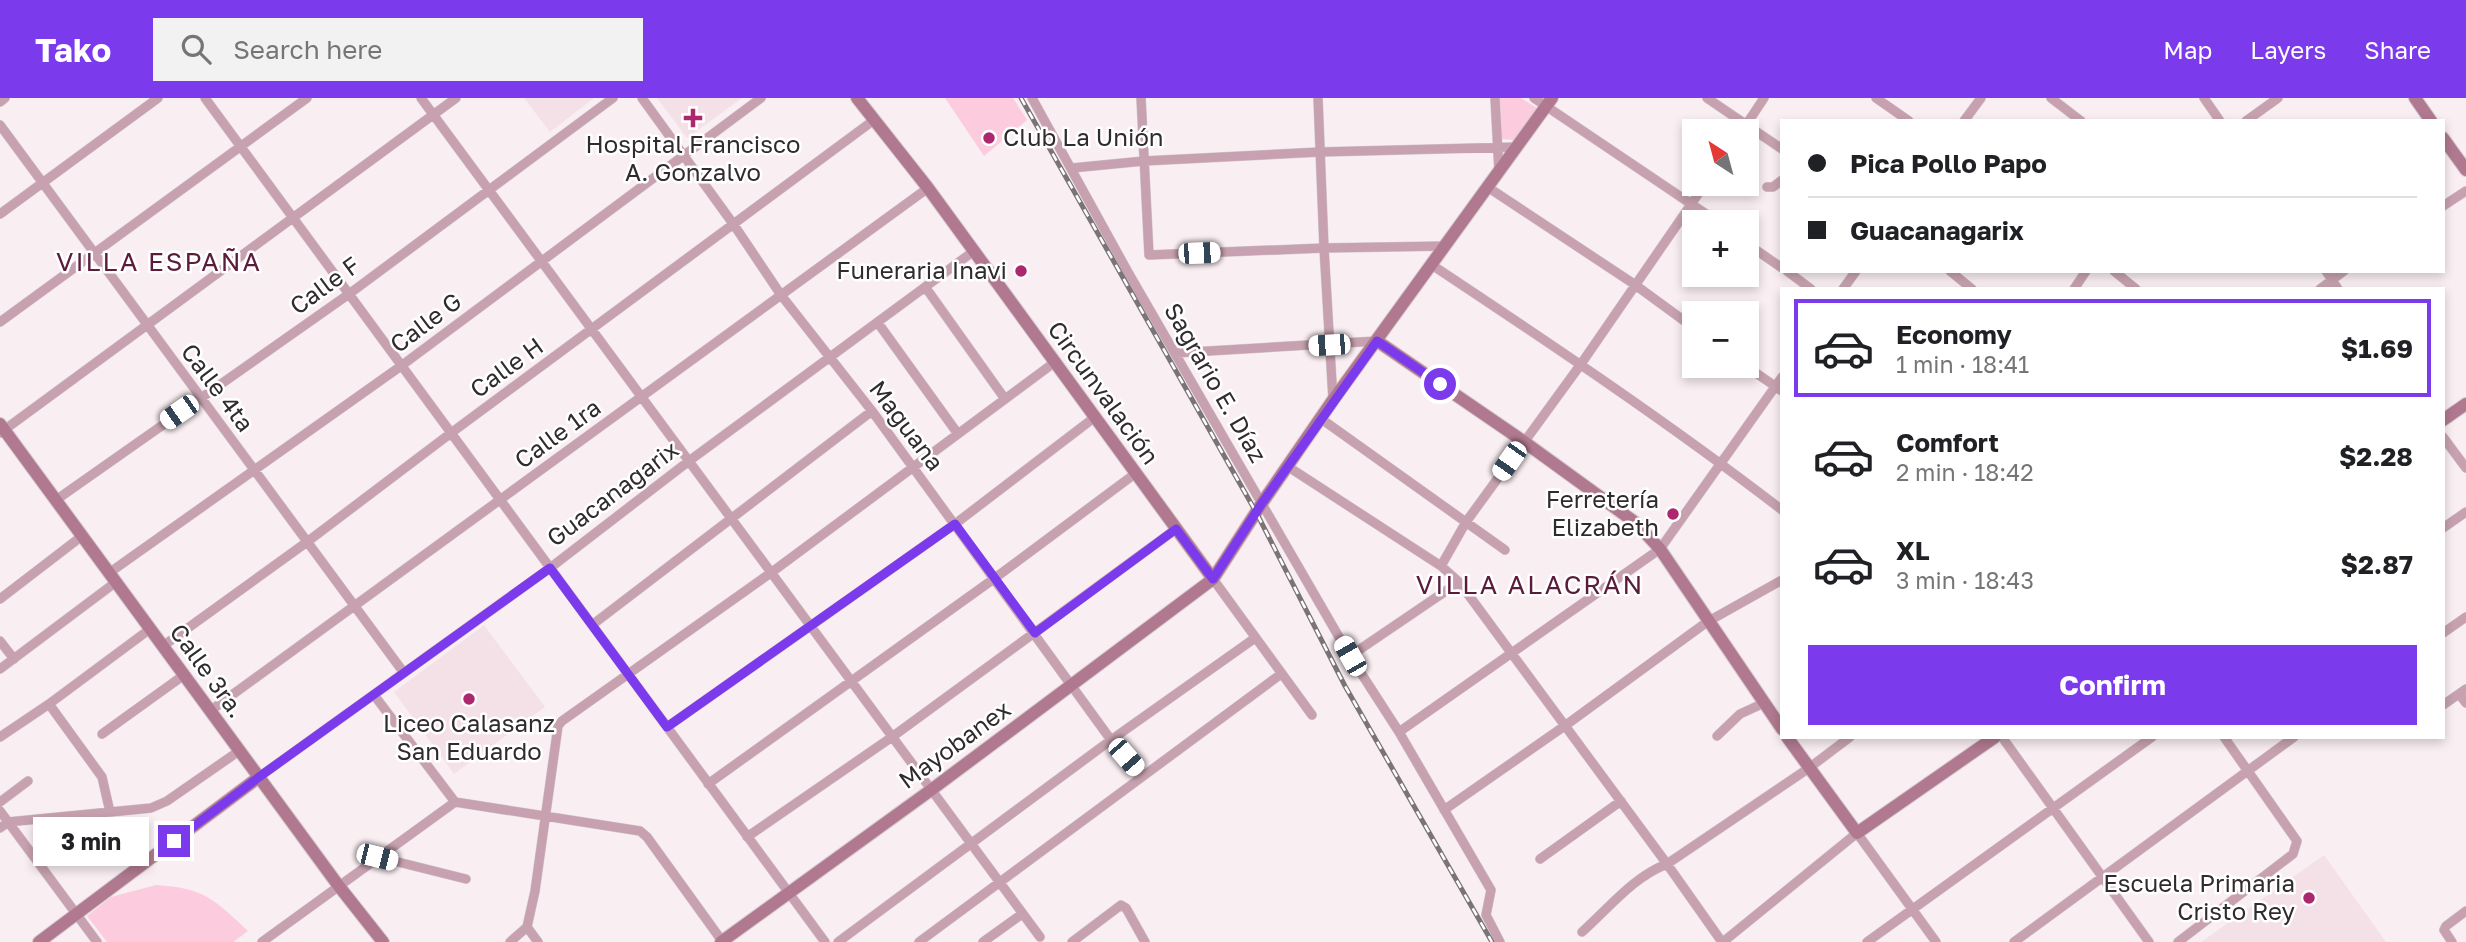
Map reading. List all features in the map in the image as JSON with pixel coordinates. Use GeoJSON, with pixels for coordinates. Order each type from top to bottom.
{"type":"FeatureCollection","features":[{"type":"Feature","properties":{"kind":"street"},"geometry":{"type":"LineString","coordinates":[[0,102],[5,98]]}},
{"type":"Feature","properties":{"kind":"street"},"geometry":{"type":"LineString","coordinates":[[0,214],[158,98]]}},
{"type":"Feature","properties":{"kind":"street"},"geometry":{"type":"LineString","coordinates":[[205,98],[825,942]]}},
{"type":"Feature","properties":{"kind":"street"},"geometry":{"type":"LineString","coordinates":[[0,322],[307,98]]}},
{"type":"Feature","properties":{"kind":"street"},"geometry":{"type":"LineString","coordinates":[[421,98],[1040,937]]}},
{"type":"Feature","properties":{"kind":"street"},"geometry":{"type":"LineString","coordinates":[[1,429],[456,98]]}},
{"type":"Feature","properties":{"kind":"street","name":"Calle F"},"geometry":{"type":"LineString","coordinates":[[56,500],[349,294],[613,98]]}},
{"type":"Feature","properties":{"kind":"street","name":"Maguana"},"geometry":{"type":"LineString","coordinates":[[642,98],[781,295],[872,411],[1111,740],[1142,775]]}},
{"type":"Feature","properties":{"kind":"street","name":"Calle G"},"geometry":{"type":"LineString","coordinates":[[0,669],[112,578],[253,470],[401,366],[761,98]]}},
{"type":"Feature","properties":{"kind":"street","name":"Circunvalación"},"geometry":{"type":"LineString","coordinates":[[858,98],[928,188],[1311,715]]}},
{"type":"Feature","properties":{"kind":"street","name":"Sagrario E. Díaz"},"geometry":{"type":"LineString","coordinates":[[1032,98],[1129,274],[1350,656],[1399,732],[1491,890],[1486,915],[1500,942]]}},
{"type":"Feature","properties":{"kind":"street"},"geometry":{"type":"LineString","coordinates":[[1141,98],[1149,255],[1324,247],[1446,246]]}},
{"type":"Feature","properties":{"kind":"street"},"geometry":{"type":"LineString","coordinates":[[1318,98],[1334,400]]}},
{"type":"Feature","properties":{"kind":"street"},"geometry":{"type":"LineString","coordinates":[[1495,98],[1499,172]]}},
{"type":"Feature","properties":{"kind":"street"},"geometry":{"type":"LineString","coordinates":[[1534,98],[1549,102],[1700,210]]}},
{"type":"Feature","properties":{"kind":"street"},"geometry":{"type":"LineString","coordinates":[[1707,98],[1733,119]]}},
{"type":"Feature","properties":{"kind":"street"},"geometry":{"type":"LineString","coordinates":[[1750,119],[1764,98]]}},
{"type":"Feature","properties":{"kind":"street"},"geometry":{"type":"LineString","coordinates":[[1876,98],[1906,119]]}},
{"type":"Feature","properties":{"kind":"street"},"geometry":{"type":"LineString","coordinates":[[1965,119],[1981,98]]}},
{"type":"Feature","properties":{"kind":"street"},"geometry":{"type":"LineString","coordinates":[[2051,98],[2078,119]]}},
{"type":"Feature","properties":{"kind":"street"},"geometry":{"type":"LineString","coordinates":[[2204,98],[2219,119]]}},
{"type":"Feature","properties":{"kind":"street"},"geometry":{"type":"LineString","coordinates":[[2249,119],[2278,98]]}},
{"type":"Feature","properties":{"kind":"street"},"geometry":{"type":"LineString","coordinates":[[2415,98],[2430,119]]}},
{"type":"Feature","properties":{"kind":"street"},"geometry":{"type":"LineString","coordinates":[[1213,579],[1320,418],[1549,102]]}},
{"type":"Feature","properties":{"kind":"street","name":"Calle H"},"geometry":{"type":"LineString","coordinates":[[163,646],[874,120]]}},
{"type":"Feature","properties":{"kind":"street","name":"Calle 4ta"},"geometry":{"type":"LineString","coordinates":[[0,125],[404,673]]}},
{"type":"Feature","properties":{"kind":"street"},"geometry":{"type":"LineString","coordinates":[[1759,136],[1780,148]]}},
{"type":"Feature","properties":{"kind":"street"},"geometry":{"type":"LineString","coordinates":[[2445,141],[2466,170]]}},
{"type":"Feature","properties":{"kind":"street"},"geometry":{"type":"LineString","coordinates":[[1072,168],[1144,161],[1320,152],[1516,147]]}},
{"type":"Feature","properties":{"kind":"street"},"geometry":{"type":"LineString","coordinates":[[1767,187],[1773,187],[1780,182]]}},
{"type":"Feature","properties":{"kind":"street","name":"Calle 1ra"},"geometry":{"type":"LineString","coordinates":[[210,711],[928,188]]}},
{"type":"Feature","properties":{"kind":"street"},"geometry":{"type":"LineString","coordinates":[[1489,188],[1634,284],[1682,319]]}},
{"type":"Feature","properties":{"kind":"street"},"geometry":{"type":"LineString","coordinates":[[2445,205],[2466,191]]}},
{"type":"Feature","properties":{"kind":"street"},"geometry":{"type":"LineString","coordinates":[[1441,566],[1466,522],[1581,364],[1697,196]]}},
{"type":"Feature","properties":{"kind":"street","name":"Guacanagarix"},"geometry":{"type":"LineString","coordinates":[[39,942],[259,777],[550,568],[689,461],[974,251]]}},
{"type":"Feature","properties":{"kind":"street"},"geometry":{"type":"LineString","coordinates":[[1759,252],[1780,267]]}},
{"type":"Feature","properties":{"kind":"street"},"geometry":{"type":"LineString","coordinates":[[1432,265],[1581,364],[1780,508]]}},
{"type":"Feature","properties":{"kind":"street"},"geometry":{"type":"LineString","coordinates":[[1790,273],[1808,287]]}},
{"type":"Feature","properties":{"kind":"street"},"geometry":{"type":"LineString","coordinates":[[1952,273],[1970,287]]}},
{"type":"Feature","properties":{"kind":"street"},"geometry":{"type":"LineString","coordinates":[[2116,273],[2133,287]]}},
{"type":"Feature","properties":{"kind":"street"},"geometry":{"type":"LineString","coordinates":[[926,288],[1005,399]]}},
{"type":"Feature","properties":{"kind":"street"},"geometry":{"type":"LineString","coordinates":[[878,323],[958,434]]}},
{"type":"Feature","properties":{"kind":"street"},"geometry":{"type":"LineString","coordinates":[[1175,353],[1377,341],[1523,441],[1636,523],[1660,549],[1780,726]]}},
{"type":"Feature","properties":{"kind":"street"},"geometry":{"type":"LineString","coordinates":[[510,942],[527,927],[535,891],[558,726],[568,715],[772,572],[1055,362]]}},
{"type":"Feature","properties":{"kind":"street"},"geometry":{"type":"LineString","coordinates":[[1399,732],[1660,549],[1778,389],[1759,375]]}},
{"type":"Feature","properties":{"kind":"street"},"geometry":{"type":"LineString","coordinates":[[2445,419],[2466,404]]}},
{"type":"Feature","properties":{"kind":"street"},"geometry":{"type":"LineString","coordinates":[[592,625],[872,411]]}},
{"type":"Feature","properties":{"kind":"street"},"geometry":{"type":"LineString","coordinates":[[667,727],[955,524],[1094,417]]}},
{"type":"Feature","properties":{"kind":"street"},"geometry":{"type":"LineString","coordinates":[[1320,418],[1505,550]]}},
{"type":"Feature","properties":{"kind":"street","name":"Calle 3ra."},"geometry":{"type":"LineString","coordinates":[[1,429],[383,942]]}},
{"type":"Feature","properties":{"kind":"street"},"geometry":{"type":"LineString","coordinates":[[2445,440],[2466,468]]}},
{"type":"Feature","properties":{"kind":"street"},"geometry":{"type":"LineString","coordinates":[[1287,466],[1441,566],[1459,582],[1723,942],[1857,833],[1992,739]]}},
{"type":"Feature","properties":{"kind":"street"},"geometry":{"type":"LineString","coordinates":[[708,784],[1136,473]]}},
{"type":"Feature","properties":{"kind":"street"},"geometry":{"type":"LineString","coordinates":[[2445,527],[2466,512]]}},
{"type":"Feature","properties":{"kind":"street"},"geometry":{"type":"LineString","coordinates":[[747,837],[892,737],[1176,529]]}},
{"type":"Feature","properties":{"kind":"street"},"geometry":{"type":"LineString","coordinates":[[0,598],[82,536]]}},
{"type":"Feature","properties":{"kind":"street","name":"Mayobanex"},"geometry":{"type":"LineString","coordinates":[[722,942],[1213,579]]}},
{"type":"Feature","properties":{"kind":"street"},"geometry":{"type":"LineString","coordinates":[[1444,810],[1707,622],[1780,581]]}},
{"type":"Feature","properties":{"kind":"street"},"geometry":{"type":"LineString","coordinates":[[1350,656],[1459,582]]}},
{"type":"Feature","properties":{"kind":"street"},"geometry":{"type":"LineString","coordinates":[[2445,632],[2466,617]]}},
{"type":"Feature","properties":{"kind":"street"},"geometry":{"type":"LineString","coordinates":[[0,737],[49,705],[150,629]]}},
{"type":"Feature","properties":{"kind":"street"},"geometry":{"type":"LineString","coordinates":[[838,942],[1111,740],[1255,638]]}},
{"type":"Feature","properties":{"kind":"street"},"geometry":{"type":"LineString","coordinates":[[0,641],[14,659]]}},
{"type":"Feature","properties":{"kind":"street"},"geometry":{"type":"LineString","coordinates":[[919,942],[1280,674]]}},
{"type":"Feature","properties":{"kind":"street"},"geometry":{"type":"LineString","coordinates":[[102,734],[184,675]]}},
{"type":"Feature","properties":{"kind":"street"},"geometry":{"type":"LineString","coordinates":[[2445,704],[2463,691],[2466,703]]}},
{"type":"Feature","properties":{"kind":"street"},"geometry":{"type":"LineString","coordinates":[[374,695],[455,802],[640,831],[647,836],[722,942]]}},
{"type":"Feature","properties":{"kind":"street"},"geometry":{"type":"LineString","coordinates":[[1717,736],[1740,714],[1764,703]]}},
{"type":"Feature","properties":{"kind":"street"},"geometry":{"type":"LineString","coordinates":[[49,705],[102,777],[110,812]]}},
{"type":"Feature","properties":{"kind":"street"},"geometry":{"type":"LineString","coordinates":[[1788,739],[1936,942]]}},
{"type":"Feature","properties":{"kind":"street"},"geometry":{"type":"LineString","coordinates":[[1582,932],[1635,882],[1809,768],[1847,739]]}},
{"type":"Feature","properties":{"kind":"street"},"geometry":{"type":"LineString","coordinates":[[2003,739],[2149,942]]}},
{"type":"Feature","properties":{"kind":"street"},"geometry":{"type":"LineString","coordinates":[[1867,942],[2149,739]]}},
{"type":"Feature","properties":{"kind":"street"},"geometry":{"type":"LineString","coordinates":[[2178,942],[2293,854],[2296,848],[2297,841],[2226,739]]}},
{"type":"Feature","properties":{"kind":"street"},"geometry":{"type":"LineString","coordinates":[[2014,942],[2291,739]]}},
{"type":"Feature","properties":{"kind":"street"},"geometry":{"type":"LineString","coordinates":[[4,825],[159,806],[239,751]]}},
{"type":"Feature","properties":{"kind":"street"},"geometry":{"type":"LineString","coordinates":[[0,802],[28,781]]}},
{"type":"Feature","properties":{"kind":"street"},"geometry":{"type":"LineString","coordinates":[[1540,859],[1621,801]]}},
{"type":"Feature","properties":{"kind":"street"},"geometry":{"type":"LineString","coordinates":[[262,942],[455,802]]}},
{"type":"Feature","properties":{"kind":"street"},"geometry":{"type":"LineString","coordinates":[[0,811],[4,825],[97,942]]}},
{"type":"Feature","properties":{"kind":"street"},"geometry":{"type":"LineString","coordinates":[[377,857],[466,879]]}},
{"type":"Feature","properties":{"kind":"street"},"geometry":{"type":"LineString","coordinates":[[1072,942],[1121,905],[1126,908],[1145,942]]}},
{"type":"Feature","properties":{"kind":"street"},"geometry":{"type":"LineString","coordinates":[[2452,942],[2444,930],[2466,911]]}},
{"type":"Feature","properties":{"kind":"street"},"geometry":{"type":"LineString","coordinates":[[983,942],[1022,914]]}},
{"type":"Feature","properties":{"kind":"street"},"geometry":{"type":"LineString","coordinates":[[527,927],[538,942]]}},
{"type":"Feature","properties":{"kind":"shaded area"},"geometry":{"type":"Polygon","coordinates":[[[524,98],[594,98],[550,132],[524,98]]]}},
{"type":"Feature","properties":{"kind":"shaded area","name":"Hospital Francisco A. Gonzalvo"},"geometry":{"type":"Polygon","coordinates":[[[657,98],[742,98],[687,138],[657,98]]]}},
{"type":"Feature","properties":{"kind":"shaded area","name":"Club La Unión"},"geometry":{"type":"Polygon","coordinates":[[[945,98],[1013,98],[1027,120],[984,156],[945,98]]]}},
{"type":"Feature","properties":{"kind":"shaded area"},"geometry":{"type":"Polygon","coordinates":[[[1500,98],[1521,98],[1537,108],[1514,140],[1501,139],[1500,98]]]}},
{"type":"Feature","properties":{"kind":"shaded area","name":"Liceo Calasanz San Eduardo"},"geometry":{"type":"Polygon","coordinates":[[[484,625],[545,707],[454,774],[394,692],[484,625]]]}},
{"type":"Feature","properties":{"kind":"shaded area","name":"Escuela Primaria Cristo Rey"},"geometry":{"type":"Polygon","coordinates":[[[2324,855],[2386,942],[2201,942],[2324,855]]]}},
{"type":"Feature","properties":{"kind":"shaded area"},"geometry":{"type":"Polygon","coordinates":[[[156,885],[186,889],[207,897],[248,931],[233,942],[107,942],[87,916],[111,897],[156,885]]]}},
{"type":"Feature","properties":{"kind":"railway"},"geometry":{"type":"LineString","coordinates":[[1021,98],[1256,512],[1345,686],[1492,942]]}},
{"type":"Feature","properties":{"kind":"place","name":"Hospital Francisco A. Gonzalvo"},"geometry":{"type":"Point","coordinates":[693,118]}},
{"type":"Feature","properties":{"kind":"place","name":"Club La Unión"},"geometry":{"type":"Point","coordinates":[989,138]}},
{"type":"Feature","properties":{"kind":"place","name":"Funeraria Inavi"},"geometry":{"type":"Point","coordinates":[1021,271]}},
{"type":"Feature","properties":{"kind":"place","name":"Ferretería Elizabeth"},"geometry":{"type":"Point","coordinates":[1673,514]}},
{"type":"Feature","properties":{"kind":"place","name":"Liceo Calasanz San Eduardo"},"geometry":{"type":"Point","coordinates":[469,699]}},
{"type":"Feature","properties":{"kind":"place","name":"Escuela Primaria Cristo Rey"},"geometry":{"type":"Point","coordinates":[2309,898]}},
{"type":"Feature","properties":{"kind":"district","name":"VILLA ESPAÑA"},"geometry":{"type":"Point","coordinates":[159,262]}},
{"type":"Feature","properties":{"kind":"district","name":"VILLA ALACRÁN"},"geometry":{"type":"Point","coordinates":[1530,585]}},
{"type":"Feature","properties":{"kind":"route"},"geometry":{"type":"LineString","coordinates":[[174,841],[550,568],[667,727],[955,524],[1035,633],[1176,529],[1213,579],[1262,503],[1377,341],[1440,384]]}}]}
